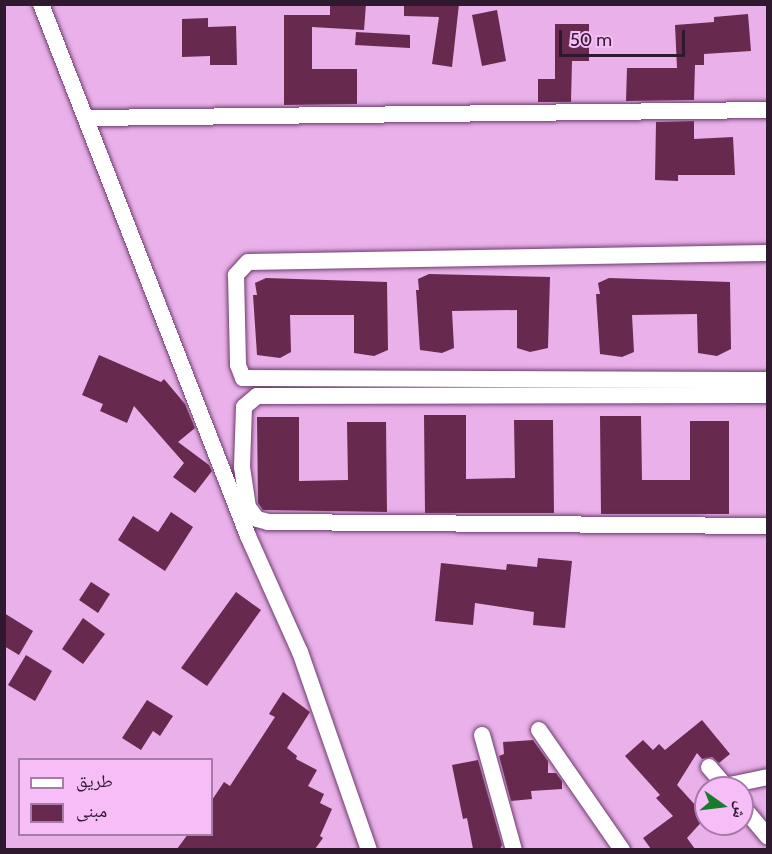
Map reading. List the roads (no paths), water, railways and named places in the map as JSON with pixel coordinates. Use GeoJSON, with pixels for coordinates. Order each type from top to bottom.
{"type":"FeatureCollection","features":[{"type":"Feature","properties":{"kind":"street"},"geometry":{"type":"LineString","coordinates":[[41,4],[248,536],[300,652],[369,849]]}},
{"type":"Feature","properties":{"kind":"street"},"geometry":{"type":"LineString","coordinates":[[86,118],[768,110]]}},
{"type":"Feature","properties":{"kind":"street"},"geometry":{"type":"LineString","coordinates":[[768,253],[248,262],[236,275],[238,365],[243,378],[768,380]]}},
{"type":"Feature","properties":{"kind":"street"},"geometry":{"type":"LineString","coordinates":[[768,395],[257,396],[248,400],[244,407],[242,467],[248,507],[257,519],[268,522],[768,526]]}},
{"type":"Feature","properties":{"kind":"street"},"geometry":{"type":"LineString","coordinates":[[539,730],[622,849]]}},
{"type":"Feature","properties":{"kind":"street"},"geometry":{"type":"LineString","coordinates":[[482,735],[514,849]]}},
{"type":"Feature","properties":{"kind":"street"},"geometry":{"type":"LineString","coordinates":[[709,766],[717,776]]}},
{"type":"Feature","properties":{"kind":"street"},"geometry":{"type":"LineString","coordinates":[[754,820],[768,837]]}}]}
